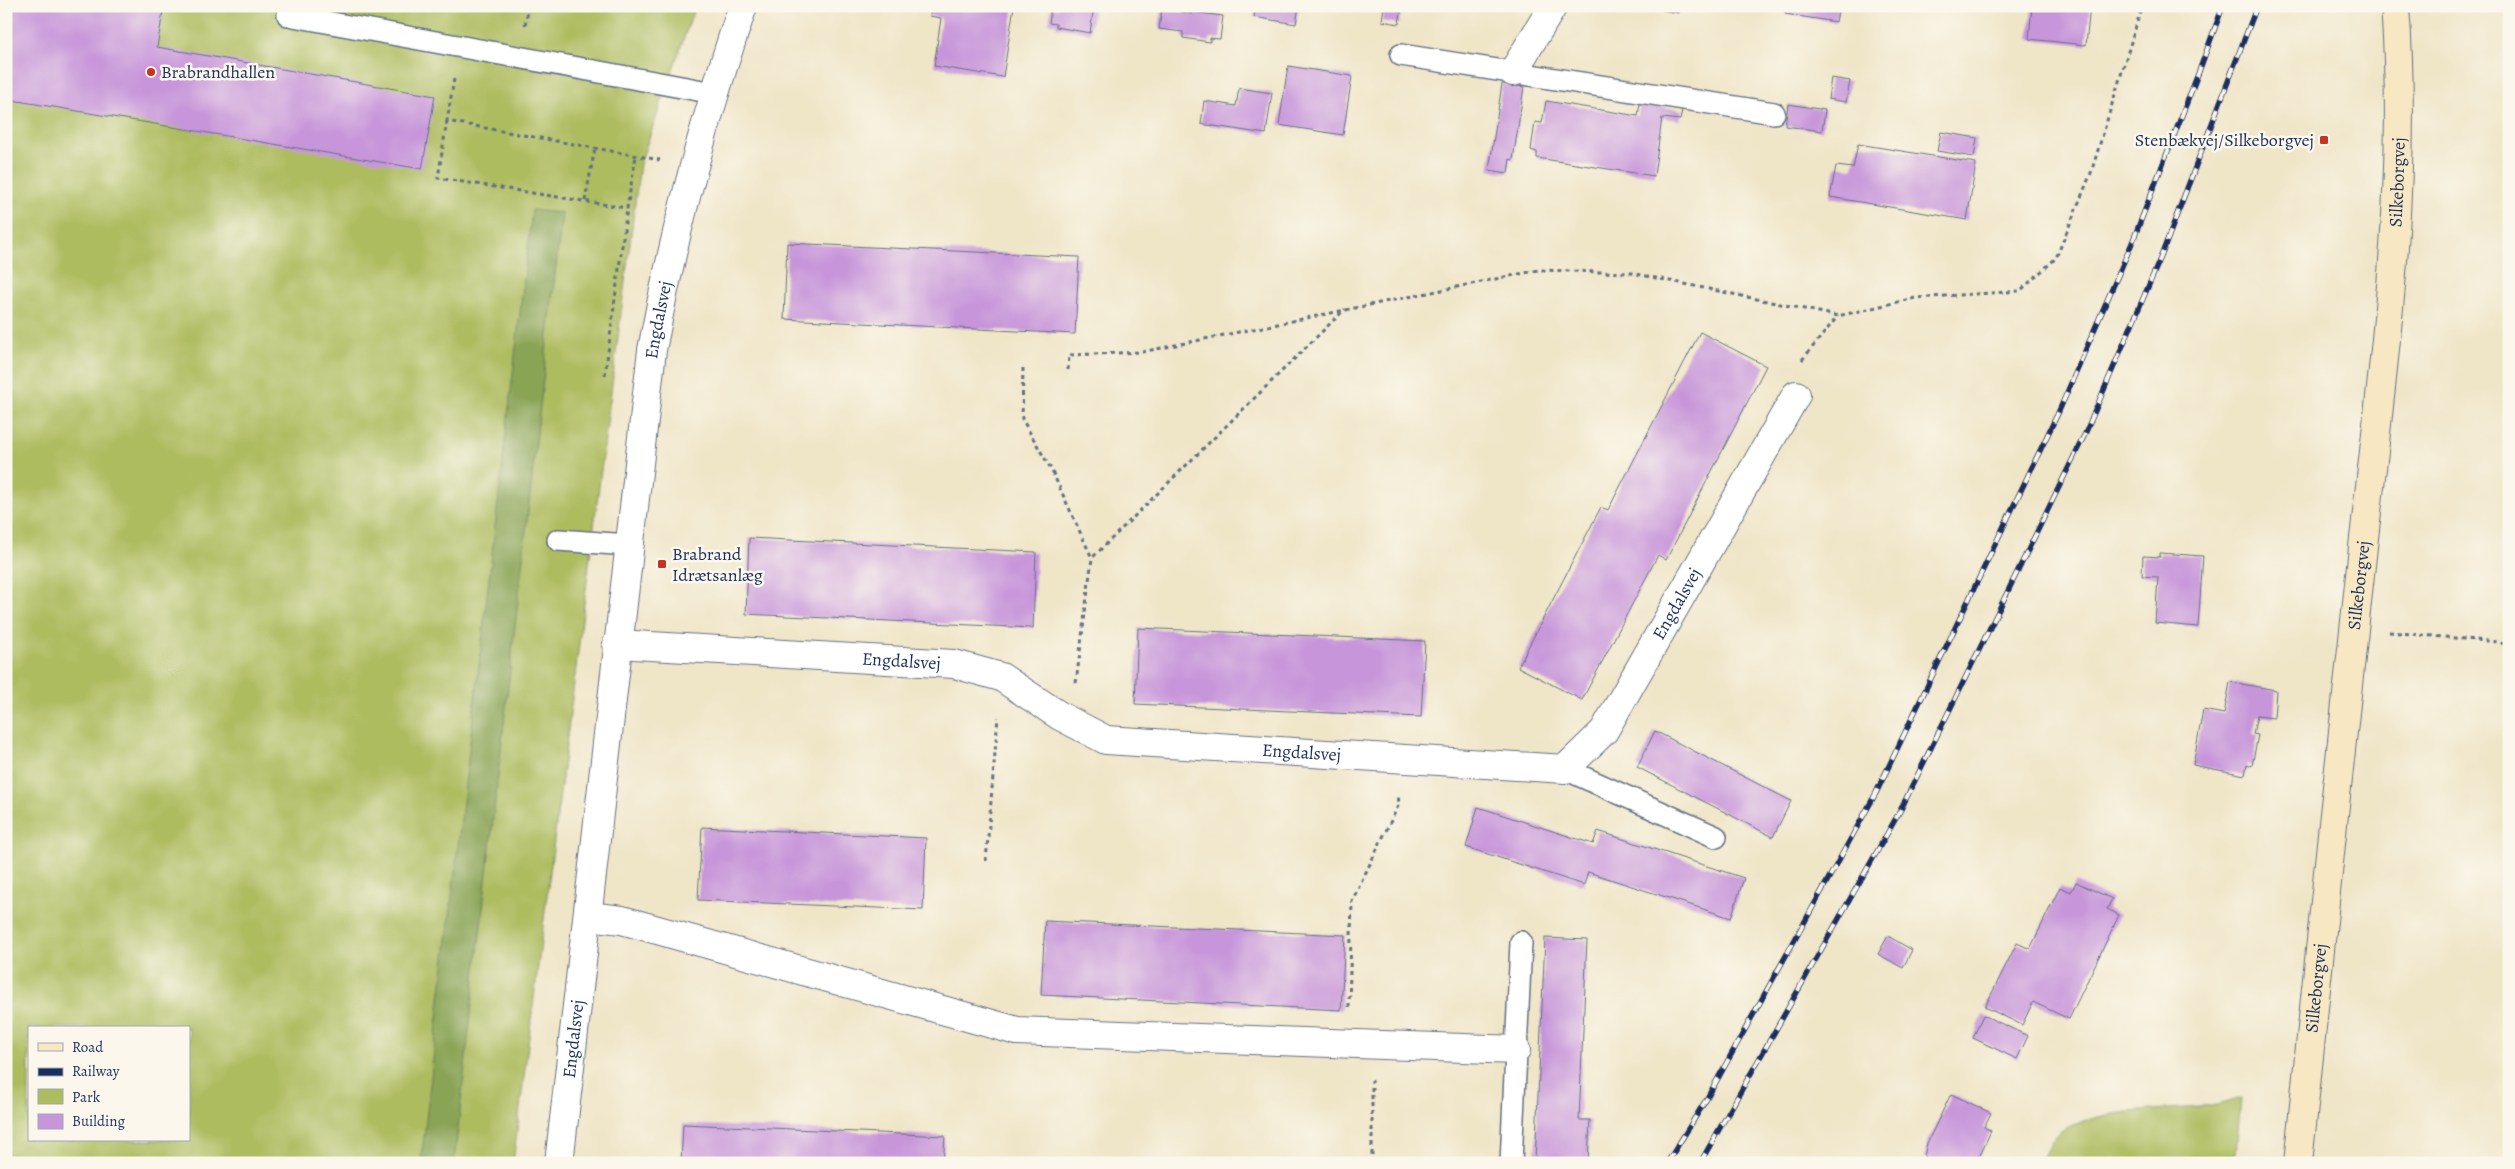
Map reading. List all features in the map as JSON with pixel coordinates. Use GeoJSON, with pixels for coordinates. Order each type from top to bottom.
{"type":"FeatureCollection","features":[{"type":"Feature","properties":{"kind":"main road","name":"Silkeborgvej"},"geometry":{"type":"LineString","coordinates":[[2298,1163],[2385,345],[2397,179],[2398,38],[2395,6]]}},
{"type":"Feature","properties":{"kind":"street","name":"Engdalsvej"},"geometry":{"type":"LineString","coordinates":[[559,1163],[652,350],[669,257],[692,166],[743,6]]}},
{"type":"Feature","properties":{"kind":"street"},"geometry":{"type":"LineString","coordinates":[[1513,72],[1553,6]]}},
{"type":"Feature","properties":{"kind":"street","name":"Engdalsvej"},"geometry":{"type":"LineString","coordinates":[[617,644],[954,664],[1001,677],[1060,716],[1106,740],[1565,769],[1604,731],[1796,395]]}},
{"type":"Feature","properties":{"kind":"street"},"geometry":{"type":"LineString","coordinates":[[588,916],[622,920],[1017,1031],[1516,1050]]}},
{"type":"Feature","properties":{"kind":"lane"},"geometry":{"type":"LineString","coordinates":[[290,6],[288,15],[714,93]]}},
{"type":"Feature","properties":{"kind":"lane"},"geometry":{"type":"LineString","coordinates":[[1401,55],[1774,113]]}},
{"type":"Feature","properties":{"kind":"lane"},"geometry":{"type":"LineString","coordinates":[[558,540],[629,545]]}},
{"type":"Feature","properties":{"kind":"lane"},"geometry":{"type":"LineString","coordinates":[[1565,769],[1716,837]]}},
{"type":"Feature","properties":{"kind":"lane"},"geometry":{"type":"LineString","coordinates":[[1511,1163],[1521,942]]}},
{"type":"Feature","properties":{"kind":"path"},"geometry":{"type":"LineString","coordinates":[[525,26],[529,6]]}},
{"type":"Feature","properties":{"kind":"path"},"geometry":{"type":"LineString","coordinates":[[1068,370],[1070,355],[1142,352],[1539,270],[1632,273],[1838,316],[1915,298],[2020,291],[2056,258],[2091,173],[2142,6]]}},
{"type":"Feature","properties":{"kind":"path"},"geometry":{"type":"LineString","coordinates":[[458,46],[438,178],[627,208]]}},
{"type":"Feature","properties":{"kind":"path"},"geometry":{"type":"LineString","coordinates":[[447,121],[692,166]]}},
{"type":"Feature","properties":{"kind":"path"},"geometry":{"type":"LineString","coordinates":[[586,202],[595,148]]}},
{"type":"Feature","properties":{"kind":"path"},"geometry":{"type":"LineString","coordinates":[[605,375],[627,208],[636,156]]}},
{"type":"Feature","properties":{"kind":"path"},"geometry":{"type":"LineString","coordinates":[[1092,558],[1345,309]]}},
{"type":"Feature","properties":{"kind":"path"},"geometry":{"type":"LineString","coordinates":[[1796,395],[1793,371],[1838,316]]}},
{"type":"Feature","properties":{"kind":"path"},"geometry":{"type":"LineString","coordinates":[[1023,368],[1022,419],[1052,469],[1092,558],[1075,691],[1060,716]]}},
{"type":"Feature","properties":{"kind":"path"},"geometry":{"type":"LineString","coordinates":[[2354,629],[2509,643]]}},
{"type":"Feature","properties":{"kind":"path"},"geometry":{"type":"LineString","coordinates":[[986,861],[1001,677]]}},
{"type":"Feature","properties":{"kind":"path"},"geometry":{"type":"LineString","coordinates":[[1372,1163],[1360,1044],[1352,901],[1398,806],[1400,758]]}},
{"type":"Feature","properties":{"kind":"green space"},"geometry":{"type":"Polygon","coordinates":[[[6,6],[695,6],[640,164],[513,1163],[6,1163],[6,6]]]}},
{"type":"Feature","properties":{"kind":"green space"},"geometry":{"type":"Polygon","coordinates":[[[532,210],[562,213],[454,1163],[421,1163],[532,210]]]}},
{"type":"Feature","properties":{"kind":"green space"},"geometry":{"type":"Polygon","coordinates":[[[2241,1098],[2236,1153],[2223,1157],[2199,1156],[2148,1163],[2040,1163],[2055,1137],[2078,1123],[2135,1111],[2211,1106],[2241,1098]]]}},
{"type":"Feature","properties":{"kind":"building","name":"Brabrandhallen"},"geometry":{"type":"Polygon","coordinates":[[[6,6],[164,6],[157,47],[435,96],[422,169],[6,99],[6,6]]]}},
{"type":"Feature","properties":{"kind":"building"},"geometry":{"type":"Polygon","coordinates":[[[931,6],[1014,6],[1003,77],[934,66],[941,18],[930,16],[931,6]]]}},
{"type":"Feature","properties":{"kind":"building"},"geometry":{"type":"Polygon","coordinates":[[[1059,6],[1094,6],[1090,33],[1056,27],[1056,24],[1049,23],[1051,7],[1059,9],[1059,6]]]}},
{"type":"Feature","properties":{"kind":"building"},"geometry":{"type":"Polygon","coordinates":[[[1256,6],[1299,6],[1296,24],[1254,17],[1256,6]]]}},
{"type":"Feature","properties":{"kind":"building"},"geometry":{"type":"Polygon","coordinates":[[[1384,6],[1402,6],[1399,24],[1382,21],[1384,6]]]}},
{"type":"Feature","properties":{"kind":"building"},"geometry":{"type":"Polygon","coordinates":[[[1661,6],[1681,6],[1679,13],[1661,10],[1661,6]]]}},
{"type":"Feature","properties":{"kind":"building"},"geometry":{"type":"Polygon","coordinates":[[[1709,6],[1732,6],[1731,11],[1709,6]]]}},
{"type":"Feature","properties":{"kind":"building"},"geometry":{"type":"Polygon","coordinates":[[[1786,6],[1839,6],[1836,22],[1785,14],[1786,6]]]}},
{"type":"Feature","properties":{"kind":"building"},"geometry":{"type":"Polygon","coordinates":[[[2032,6],[2090,6],[2086,45],[2029,39],[2032,6]]]}},
{"type":"Feature","properties":{"kind":"building"},"geometry":{"type":"Polygon","coordinates":[[[1162,8],[1192,14],[1192,12],[1223,16],[1220,39],[1210,38],[1210,42],[1183,38],[1183,32],[1159,29],[1162,8]]]}},
{"type":"Feature","properties":{"kind":"building"},"geometry":{"type":"Polygon","coordinates":[[[1288,66],[1352,76],[1343,135],[1279,125],[1288,66]]]}},
{"type":"Feature","properties":{"kind":"building"},"geometry":{"type":"Polygon","coordinates":[[[1831,78],[1850,81],[1846,102],[1828,99],[1831,78]]]}},
{"type":"Feature","properties":{"kind":"building"},"geometry":{"type":"Polygon","coordinates":[[[1502,84],[1524,87],[1513,160],[1510,159],[1508,173],[1489,170],[1502,84]]]}},
{"type":"Feature","properties":{"kind":"building"},"geometry":{"type":"Polygon","coordinates":[[[1239,88],[1272,93],[1266,134],[1201,124],[1204,101],[1236,106],[1239,88]]]}},
{"type":"Feature","properties":{"kind":"building"},"geometry":{"type":"Polygon","coordinates":[[[1546,101],[1638,116],[1640,103],[1682,110],[1680,120],[1662,118],[1654,176],[1537,158],[1537,152],[1531,150],[1535,122],[1542,123],[1546,101]]]}},
{"type":"Feature","properties":{"kind":"building"},"geometry":{"type":"Polygon","coordinates":[[[1788,104],[1825,110],[1822,131],[1785,126],[1788,104]]]}},
{"type":"Feature","properties":{"kind":"building"},"geometry":{"type":"Polygon","coordinates":[[[1941,132],[1977,138],[1974,157],[1937,151],[1941,132]]]}},
{"type":"Feature","properties":{"kind":"building"},"geometry":{"type":"Polygon","coordinates":[[[1858,144],[1976,163],[1967,220],[1830,197],[1836,166],[1853,168],[1858,144]]]}},
{"type":"Feature","properties":{"kind":"building"},"geometry":{"type":"Polygon","coordinates":[[[787,243],[1079,257],[1075,334],[784,319],[787,243]]]}},
{"type":"Feature","properties":{"kind":"building"},"geometry":{"type":"Polygon","coordinates":[[[1700,332],[1766,366],[1666,560],[1658,555],[1582,700],[1518,667],[1601,507],[1608,510],[1700,332]]]}},
{"type":"Feature","properties":{"kind":"building"},"geometry":{"type":"Polygon","coordinates":[[[749,538],[1036,552],[1033,628],[746,614],[749,538]]]}},
{"type":"Feature","properties":{"kind":"building"},"geometry":{"type":"Polygon","coordinates":[[[2160,553],[2203,556],[2198,627],[2155,623],[2158,577],[2142,576],[2143,556],[2160,557],[2160,553]]]}},
{"type":"Feature","properties":{"kind":"building"},"geometry":{"type":"Polygon","coordinates":[[[1138,628],[1425,641],[1421,717],[1135,704],[1138,628]]]}},
{"type":"Feature","properties":{"kind":"building"},"geometry":{"type":"Polygon","coordinates":[[[2230,682],[2276,690],[2274,718],[2257,716],[2253,734],[2258,735],[2252,766],[2247,764],[2245,775],[2193,765],[2203,710],[2224,714],[2230,682]]]}},
{"type":"Feature","properties":{"kind":"building"},"geometry":{"type":"Polygon","coordinates":[[[1655,731],[1791,801],[1773,837],[1637,767],[1655,731]]]}},
{"type":"Feature","properties":{"kind":"building"},"geometry":{"type":"Polygon","coordinates":[[[1478,807],[1593,844],[1598,831],[1744,878],[1731,918],[1588,872],[1584,885],[1466,847],[1478,807]]]}},
{"type":"Feature","properties":{"kind":"building"},"geometry":{"type":"Polygon","coordinates":[[[702,827],[926,838],[923,910],[698,900],[702,827]]]}},
{"type":"Feature","properties":{"kind":"building"},"geometry":{"type":"Polygon","coordinates":[[[2076,882],[2112,899],[2107,909],[2119,915],[2069,1019],[2033,1002],[2022,1025],[1985,1007],[2017,943],[2030,949],[2060,887],[2071,892],[2076,882]]]}},
{"type":"Feature","properties":{"kind":"building"},"geometry":{"type":"Polygon","coordinates":[[[1045,921],[1345,935],[1341,1010],[1041,995],[1045,921]]]}},
{"type":"Feature","properties":{"kind":"building"},"geometry":{"type":"Polygon","coordinates":[[[1888,936],[1912,950],[1903,968],[1878,954],[1888,936]]]}},
{"type":"Feature","properties":{"kind":"building"},"geometry":{"type":"Polygon","coordinates":[[[1545,938],[1587,940],[1579,1120],[1590,1120],[1588,1163],[1535,1163],[1545,938]]]}},
{"type":"Feature","properties":{"kind":"building"},"geometry":{"type":"Polygon","coordinates":[[[1983,1015],[2028,1036],[2017,1059],[1973,1038],[1983,1015]]]}},
{"type":"Feature","properties":{"kind":"building"},"geometry":{"type":"Polygon","coordinates":[[[1951,1094],[1991,1113],[1984,1127],[1991,1131],[1976,1163],[1936,1163],[1924,1157],[1927,1143],[1951,1094]]]}},
{"type":"Feature","properties":{"kind":"building"},"geometry":{"type":"Polygon","coordinates":[[[683,1124],[945,1136],[943,1163],[681,1163],[683,1124]]]}},
{"type":"Feature","properties":{"kind":"railway"},"geometry":{"type":"LineString","coordinates":[[1667,1163],[1706,1100],[1876,793],[2059,411],[2132,243],[2223,6]]}},
{"type":"Feature","properties":{"kind":"railway"},"geometry":{"type":"LineString","coordinates":[[1700,1163],[1900,811],[2085,434],[2160,259],[2257,6]]}},
{"type":"Feature","properties":{"kind":"place","name":"Brabrandhallen"},"geometry":{"type":"Point","coordinates":[151,72]}},
{"type":"Feature","properties":{"kind":"place","name":"Stenbækvej/Silkeborgvej"},"geometry":{"type":"Point","coordinates":[2324,140]}},
{"type":"Feature","properties":{"kind":"place","name":"Brabrand Idrætsanlæg"},"geometry":{"type":"Point","coordinates":[662,564]}}]}
